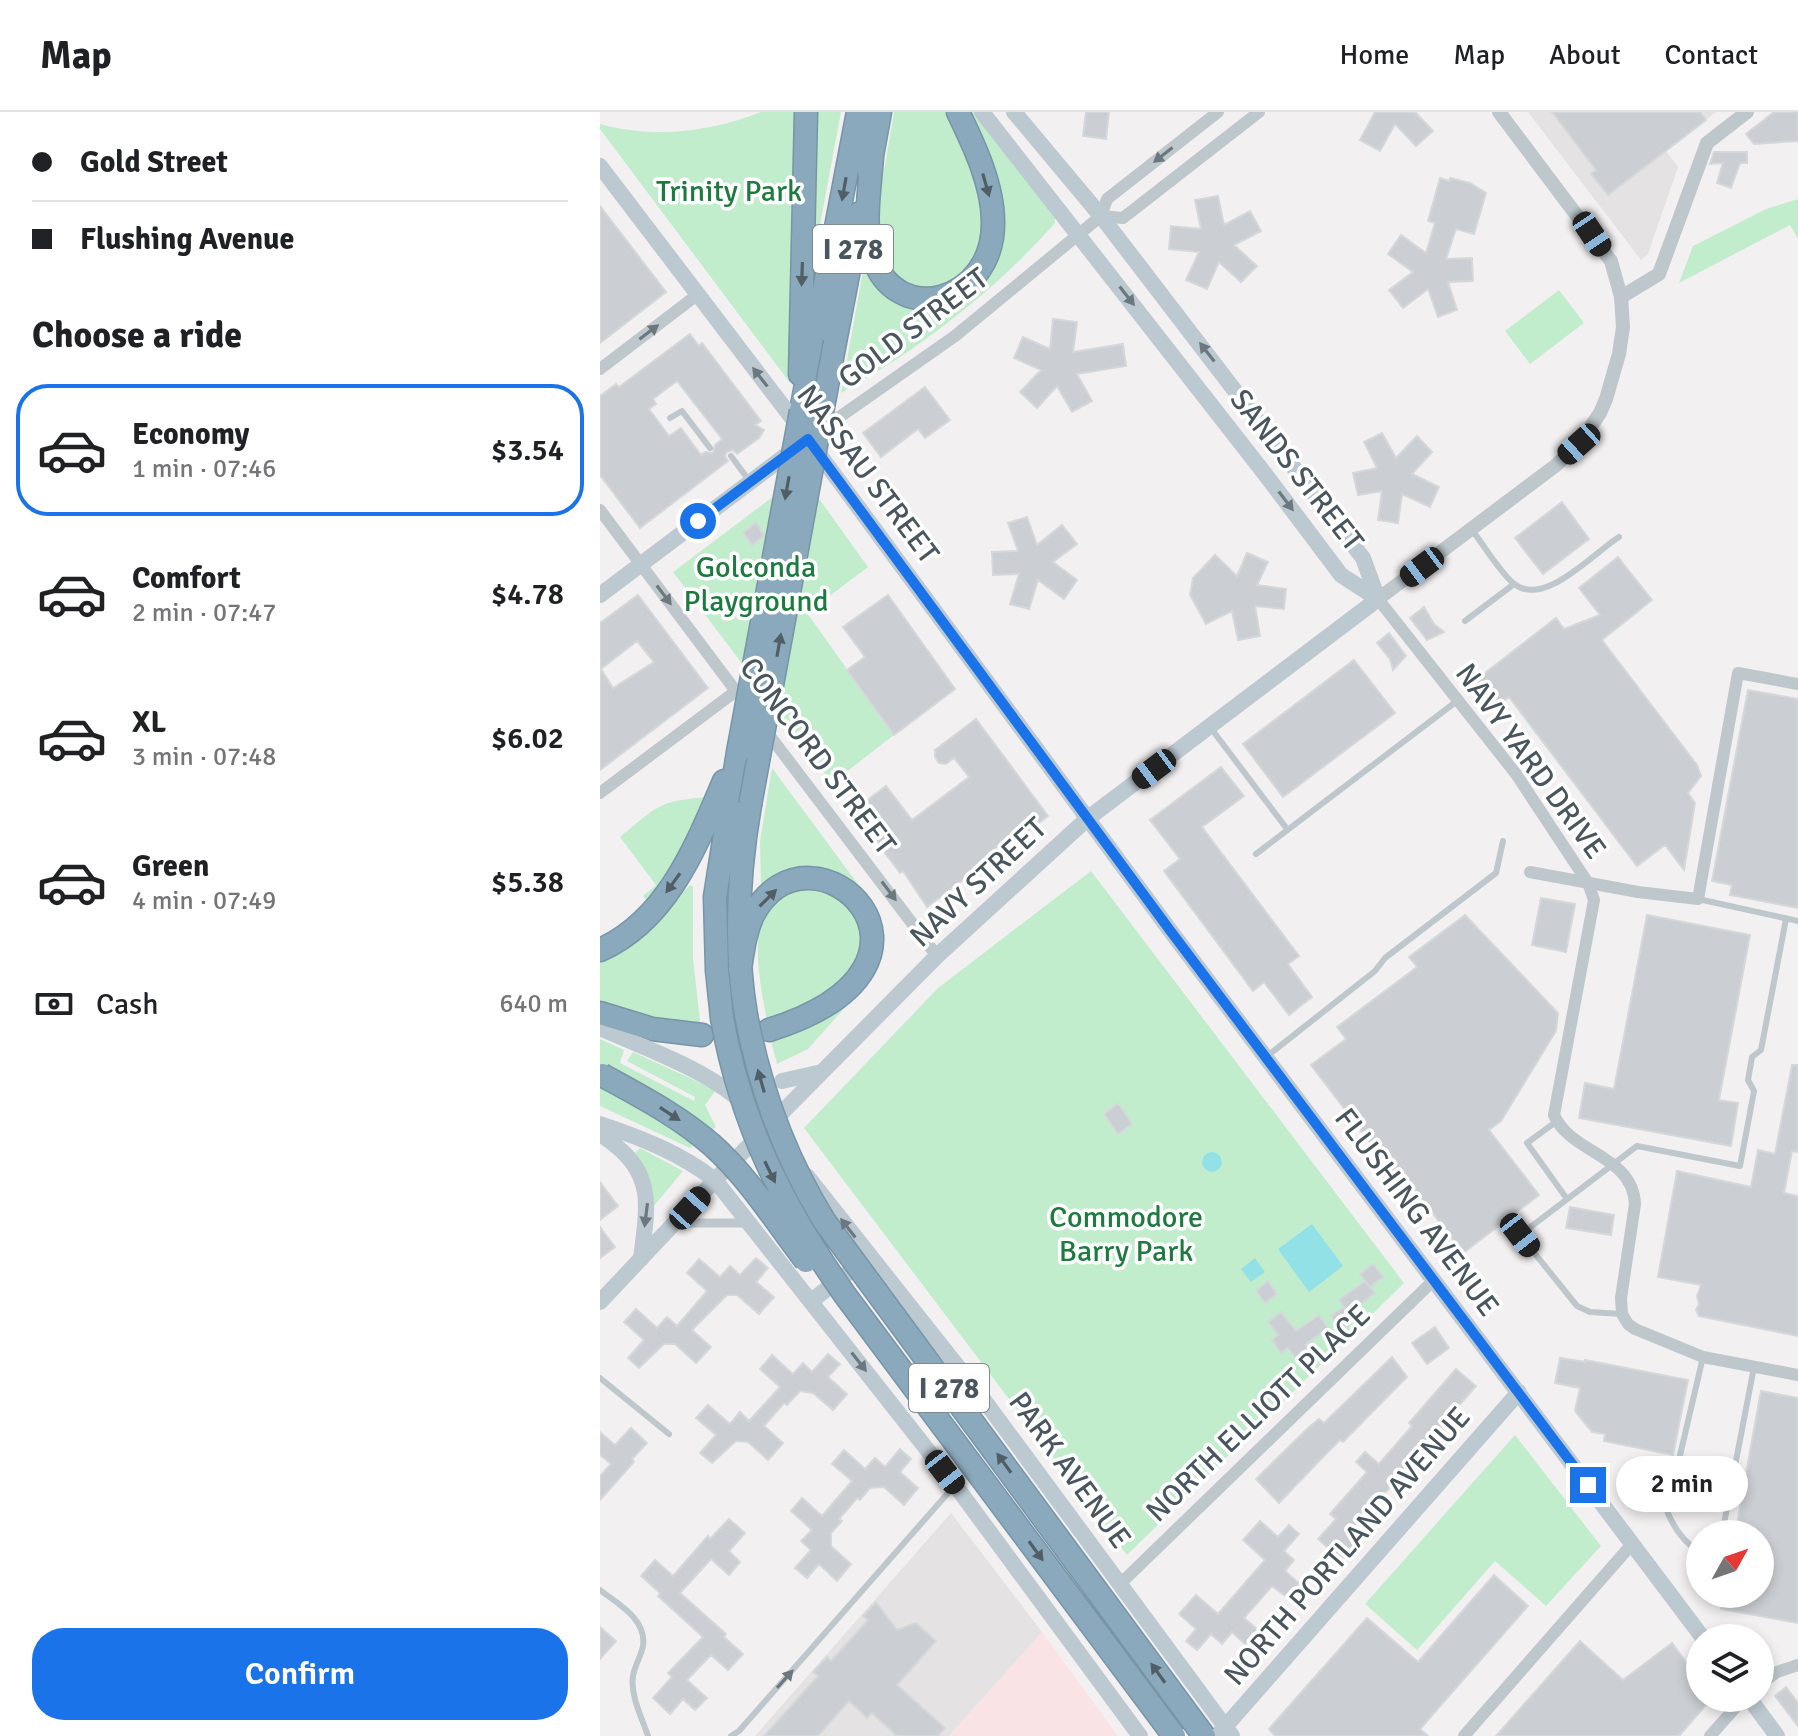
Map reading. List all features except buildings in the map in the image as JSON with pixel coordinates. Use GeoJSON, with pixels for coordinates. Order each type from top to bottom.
{"type":"FeatureCollection","features":[{"type":"Feature","properties":{"kind":"highway"},"geometry":{"type":"LineString","coordinates":[[600,950],[635,927],[666,892],[702,836],[732,802],[738,752],[817,338],[806,112]]}},
{"type":"Feature","properties":{"kind":"highway","name":"I 278"},"geometry":{"type":"LineString","coordinates":[[858,112],[715,897],[722,1018],[742,1105],[765,1163],[823,1263],[1174,1736]]}},
{"type":"Feature","properties":{"kind":"highway","name":"I 278"},"geometry":{"type":"LineString","coordinates":[[817,338],[872,157],[880,112]]}},
{"type":"Feature","properties":{"kind":"highway"},"geometry":{"type":"LineString","coordinates":[[872,157],[869,242],[876,265],[890,284],[912,296],[933,298],[952,294],[979,273],[989,251],[993,224],[993,209],[983,173],[958,112]]}},
{"type":"Feature","properties":{"kind":"highway","name":"I 278"},"geometry":{"type":"LineString","coordinates":[[732,802],[740,969],[746,1015],[758,1070],[776,1127],[799,1178],[825,1222],[1219,1734]]}},
{"type":"Feature","properties":{"kind":"highway"},"geometry":{"type":"LineString","coordinates":[[740,969],[746,932],[754,913],[764,900],[787,883],[812,879],[838,884],[850,892],[868,916],[872,942],[870,955],[855,983],[824,1006],[769,1030]]}},
{"type":"Feature","properties":{"kind":"highway"},"geometry":{"type":"LineString","coordinates":[[600,1013],[652,1029],[702,1035]]}},
{"type":"Feature","properties":{"kind":"highway"},"geometry":{"type":"LineString","coordinates":[[601,1074],[674,1116],[725,1157],[828,1290],[889,1354]]}},
{"type":"Feature","properties":{"kind":"main road","name":"SANDS STREET"},"geometry":{"type":"LineString","coordinates":[[982,112],[1341,575],[1378,599]]}},
{"type":"Feature","properties":{"kind":"main road","name":"SANDS STREET"},"geometry":{"type":"LineString","coordinates":[[1014,112],[1101,216],[1363,558],[1378,599]]}},
{"type":"Feature","properties":{"kind":"main road","name":"NASSAU STREET"},"geometry":{"type":"LineString","coordinates":[[600,166],[808,439],[1087,819]]}},
{"type":"Feature","properties":{"kind":"main road","name":"GOLD STREET"},"geometry":{"type":"LineString","coordinates":[[600,595],[808,439]]}},
{"type":"Feature","properties":{"kind":"main road","name":"NAVY STREET"},"geometry":{"type":"LineString","coordinates":[[600,1302],[715,1180],[770,1128],[937,956],[1087,819],[1378,599]]}},
{"type":"Feature","properties":{"kind":"main road","name":"FLUSHING AVENUE"},"geometry":{"type":"LineString","coordinates":[[1087,819],[1692,1624]]}},
{"type":"Feature","properties":{"kind":"main road"},"geometry":{"type":"LineString","coordinates":[[600,1028],[694,1070],[711,1074]]}},
{"type":"Feature","properties":{"kind":"main road","name":"PARK AVENUE"},"geometry":{"type":"LineString","coordinates":[[694,1070],[729,1089],[770,1128],[983,1399],[1119,1585],[1219,1734]]}},
{"type":"Feature","properties":{"kind":"main road"},"geometry":{"type":"LineString","coordinates":[[782,1081],[823,1072]]}},
{"type":"Feature","properties":{"kind":"main road"},"geometry":{"type":"LineString","coordinates":[[600,1124],[677,1154],[715,1180],[955,1485],[1140,1736]]}},
{"type":"Feature","properties":{"kind":"main road"},"geometry":{"type":"LineString","coordinates":[[600,1133],[636,1167],[646,1188],[647,1214],[641,1259]]}},
{"type":"Feature","properties":{"kind":"main road"},"geometry":{"type":"LineString","coordinates":[[811,1301],[871,1256]]}},
{"type":"Feature","properties":{"kind":"main road","name":"NORTH PORTLAND AVENUE"},"geometry":{"type":"LineString","coordinates":[[1219,1734],[1519,1392]]}},
{"type":"Feature","properties":{"kind":"main road"},"geometry":{"type":"LineString","coordinates":[[925,1446],[983,1399]]}},
{"type":"Feature","properties":{"kind":"main road"},"geometry":{"type":"LineString","coordinates":[[1757,1712],[1777,1736]]}},
{"type":"Feature","properties":{"kind":"street","name":"GOLD STREET"},"geometry":{"type":"LineString","coordinates":[[808,439],[955,336],[1101,216],[1107,199],[1218,112]]}},
{"type":"Feature","properties":{"kind":"street","name":"GOLD STREET"},"geometry":{"type":"LineString","coordinates":[[1101,216],[1123,218],[1259,112]]}},
{"type":"Feature","properties":{"kind":"street","name":"NAVY STREET"},"geometry":{"type":"LineString","coordinates":[[1378,599],[1555,466],[1579,444],[1600,413],[1614,377],[1623,327],[1621,297],[1611,261],[1499,112]]}},
{"type":"Feature","properties":{"kind":"street"},"geometry":{"type":"LineString","coordinates":[[1621,297],[1659,274],[1707,143],[1747,112]]}},
{"type":"Feature","properties":{"kind":"street"},"geometry":{"type":"LineString","coordinates":[[600,369],[697,295]]}},
{"type":"Feature","properties":{"kind":"street","name":"CONCORD STREET"},"geometry":{"type":"LineString","coordinates":[[600,510],[937,956]]}},
{"type":"Feature","properties":{"kind":"street","name":"NAVY YARD DRIVE"},"geometry":{"type":"LineString","coordinates":[[1378,599],[1524,784],[1588,883],[1594,900],[1555,1111],[1557,1121]]}},
{"type":"Feature","properties":{"kind":"street"},"geometry":{"type":"LineString","coordinates":[[1530,872],[1698,899],[1738,673],[1798,684]]}},
{"type":"Feature","properties":{"kind":"street"},"geometry":{"type":"LineString","coordinates":[[600,793],[736,691]]}},
{"type":"Feature","properties":{"kind":"street"},"geometry":{"type":"LineString","coordinates":[[1557,1121],[1572,1138],[1613,1164],[1628,1178],[1635,1197],[1621,1298],[1622,1314],[1635,1329],[1703,1357],[1798,1375]]}},
{"type":"Feature","properties":{"kind":"street"},"geometry":{"type":"LineString","coordinates":[[676,1223],[749,1223]]}},
{"type":"Feature","properties":{"kind":"street","name":"NORTH ELLIOTT PLACE"},"geometry":{"type":"LineString","coordinates":[[1119,1585],[1434,1280]]}},
{"type":"Feature","properties":{"kind":"street"},"geometry":{"type":"LineString","coordinates":[[1464,1736],[1632,1544]]}},
{"type":"Feature","properties":{"kind":"street"},"geometry":{"type":"LineString","coordinates":[[1774,1676],[1792,1666]]}},
{"type":"Feature","properties":{"kind":"street"},"geometry":{"type":"LineString","coordinates":[[1710,1736],[1733,1712]]}},
{"type":"Feature","properties":{"kind":"lane"},"geometry":{"type":"LineString","coordinates":[[670,418],[682,411],[710,448]]}},
{"type":"Feature","properties":{"kind":"lane"},"geometry":{"type":"LineString","coordinates":[[731,456],[750,482]]}},
{"type":"Feature","properties":{"kind":"lane"},"geometry":{"type":"LineString","coordinates":[[1471,529],[1514,584],[1532,592],[1551,588],[1619,537]]}},
{"type":"Feature","properties":{"kind":"lane"},"geometry":{"type":"LineString","coordinates":[[1465,621],[1514,584]]}},
{"type":"Feature","properties":{"kind":"lane"},"geometry":{"type":"LineString","coordinates":[[1256,854],[1457,701]]}},
{"type":"Feature","properties":{"kind":"lane"},"geometry":{"type":"LineString","coordinates":[[1210,726],[1287,829]]}},
{"type":"Feature","properties":{"kind":"lane"},"geometry":{"type":"LineString","coordinates":[[1265,1057],[1375,971],[1385,958],[1496,873],[1503,841]]}},
{"type":"Feature","properties":{"kind":"lane"},"geometry":{"type":"LineString","coordinates":[[1698,899],[1798,921]]}},
{"type":"Feature","properties":{"kind":"lane"},"geometry":{"type":"LineString","coordinates":[[1622,1314],[1590,1312],[1577,1306],[1520,1235],[1637,1146],[1740,1166],[1754,1091],[1748,1080],[1752,1057],[1761,1050],[1786,919]]}},
{"type":"Feature","properties":{"kind":"lane"},"geometry":{"type":"LineString","coordinates":[[1557,1121],[1527,1143],[1567,1199]]}},
{"type":"Feature","properties":{"kind":"lane"},"geometry":{"type":"LineString","coordinates":[[1686,1540],[1672,1523],[1667,1511],[1703,1357]]}},
{"type":"Feature","properties":{"kind":"lane"},"geometry":{"type":"LineString","coordinates":[[1725,1520],[1754,1367]]}},
{"type":"Feature","properties":{"kind":"lane"},"geometry":{"type":"LineString","coordinates":[[600,1378],[669,1434]]}},
{"type":"Feature","properties":{"kind":"lane"},"geometry":{"type":"LineString","coordinates":[[1631,1471],[1674,1480]]}},
{"type":"Feature","properties":{"kind":"lane"},"geometry":{"type":"LineString","coordinates":[[731,1736],[739,1731],[955,1485]]}},
{"type":"Feature","properties":{"kind":"lane"},"geometry":{"type":"LineString","coordinates":[[600,1590],[634,1617],[643,1630],[643,1645],[633,1678],[635,1697],[648,1736]]}},
{"type":"Feature","properties":{"kind":"shaded area"},"geometry":{"type":"Polygon","coordinates":[[[1528,112],[1716,112],[1666,151],[1678,167],[1648,254],[1641,260],[1528,112]]]}},
{"type":"Feature","properties":{"kind":"shaded area"},"geometry":{"type":"Polygon","coordinates":[[[951,1513],[1042,1632],[949,1736],[755,1736],[951,1513]]]}},
{"type":"Feature","properties":{"kind":"shaded area"},"geometry":{"type":"Polygon","coordinates":[[[1042,1632],[1118,1736],[949,1736],[1042,1632]]]}},
{"type":"Feature","properties":{"kind":"green space","name":"Trinity Park"},"geometry":{"type":"Polygon","coordinates":[[[761,112],[797,112],[790,383],[600,129],[600,124],[661,132],[702,129],[761,112]]]}},
{"type":"Feature","properties":{"kind":"green space","name":"Trinity Park"},"geometry":{"type":"Polygon","coordinates":[[[814,112],[841,112],[819,230],[813,230],[814,112]]]}},
{"type":"Feature","properties":{"kind":"green space","name":"Trinity Park"},"geometry":{"type":"Polygon","coordinates":[[[894,112],[949,112],[983,201],[983,246],[961,277],[939,286],[910,284],[887,267],[880,254],[876,217],[894,112]]]}},
{"type":"Feature","properties":{"kind":"green space","name":"Trinity Park"},"geometry":{"type":"Polygon","coordinates":[[[966,112],[975,112],[1055,218],[1055,223],[1007,272],[955,317],[928,338],[841,393],[865,260],[927,309],[957,302],[971,294],[983,284],[999,257],[1003,242],[1002,221],[966,112]]]}},
{"type":"Feature","properties":{"kind":"green space"},"geometry":{"type":"Polygon","coordinates":[[[1798,199],[1798,239],[1790,225],[1679,283],[1693,246],[1766,209],[1798,199]]]}},
{"type":"Feature","properties":{"kind":"green space"},"geometry":{"type":"Polygon","coordinates":[[[1559,290],[1584,323],[1530,364],[1505,331],[1559,290]]]}},
{"type":"Feature","properties":{"kind":"green space","name":"Golconda Playground"},"geometry":{"type":"Polygon","coordinates":[[[802,475],[868,567],[807,613],[894,735],[832,783],[673,572],[802,475]]]}},
{"type":"Feature","properties":{"kind":"green space"},"geometry":{"type":"Polygon","coordinates":[[[772,768],[866,895],[843,877],[817,869],[791,872],[765,886],[761,884],[760,841],[772,768]]]}},
{"type":"Feature","properties":{"kind":"green space"},"geometry":{"type":"Polygon","coordinates":[[[711,797],[697,831],[648,902],[643,896],[656,885],[620,837],[660,806],[680,800],[711,797]]]}},
{"type":"Feature","properties":{"kind":"green space","name":"Commodore Barry Park"},"geometry":{"type":"Polygon","coordinates":[[[1091,871],[1404,1283],[1127,1555],[804,1128],[938,988],[1091,871]]]}},
{"type":"Feature","properties":{"kind":"green space"},"geometry":{"type":"Polygon","coordinates":[[[690,885],[693,887],[693,958],[701,1030],[600,1007],[600,959],[667,910],[690,885]]]}},
{"type":"Feature","properties":{"kind":"green space"},"geometry":{"type":"Polygon","coordinates":[[[817,888],[847,902],[863,931],[857,965],[831,991],[767,1021],[758,950],[764,915],[772,902],[786,893],[817,888]]]}},
{"type":"Feature","properties":{"kind":"green space"},"geometry":{"type":"Polygon","coordinates":[[[859,992],[808,1049],[777,1064],[770,1037],[823,1018],[859,992]]]}},
{"type":"Feature","properties":{"kind":"green space"},"geometry":{"type":"Polygon","coordinates":[[[600,1039],[624,1050],[620,1063],[694,1101],[695,1097],[627,1061],[633,1052],[716,1090],[705,1105],[716,1127],[690,1148],[600,1106],[600,1039]]]}},
{"type":"Feature","properties":{"kind":"green space"},"geometry":{"type":"Polygon","coordinates":[[[640,1148],[683,1171],[653,1207],[646,1171],[635,1153],[640,1148]]]}},
{"type":"Feature","properties":{"kind":"green space"},"geometry":{"type":"Polygon","coordinates":[[[1515,1435],[1601,1546],[1546,1606],[1495,1561],[1417,1650],[1365,1604],[1515,1435]]]}},
{"type":"Feature","properties":{"kind":"water"},"geometry":{"type":"Polygon","coordinates":[[[1212,1152],[1219,1155],[1222,1162],[1219,1169],[1212,1172],[1205,1169],[1202,1162],[1205,1155],[1212,1152]]]}},
{"type":"Feature","properties":{"kind":"water"},"geometry":{"type":"Polygon","coordinates":[[[1312,1224],[1343,1266],[1309,1292],[1278,1249],[1312,1224]]]}},
{"type":"Feature","properties":{"kind":"water"},"geometry":{"type":"Polygon","coordinates":[[[1255,1258],[1265,1272],[1251,1282],[1241,1269],[1255,1258]]]}},
{"type":"Feature","properties":{"kind":"route"},"geometry":{"type":"LineString","coordinates":[[698,521],[808,439],[1169,929],[1588,1485]]}}]}
